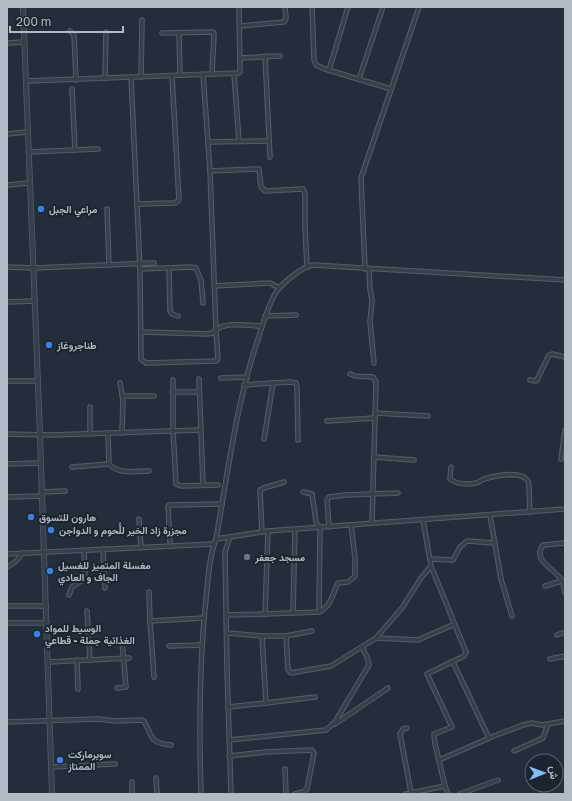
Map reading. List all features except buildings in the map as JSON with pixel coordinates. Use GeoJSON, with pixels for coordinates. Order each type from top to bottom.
{"type":"FeatureCollection","features":[{"type":"Feature","properties":{"kind":"street"},"geometry":{"type":"LineString","coordinates":[[23,7],[51,721],[52,794]]}},
{"type":"Feature","properties":{"kind":"street"},"geometry":{"type":"LineString","coordinates":[[26,81],[234,74],[240,72],[239,7]]}},
{"type":"Feature","properties":{"kind":"street"},"geometry":{"type":"LineString","coordinates":[[240,26],[282,23],[285,21],[285,7]]}},
{"type":"Feature","properties":{"kind":"street"},"geometry":{"type":"LineString","coordinates":[[312,7],[314,60],[316,65],[391,89]]}},
{"type":"Feature","properties":{"kind":"street"},"geometry":{"type":"LineString","coordinates":[[330,70],[348,7]]}},
{"type":"Feature","properties":{"kind":"street"},"geometry":{"type":"LineString","coordinates":[[359,79],[383,7]]}},
{"type":"Feature","properties":{"kind":"street"},"geometry":{"type":"LineString","coordinates":[[374,362],[370,322],[372,300],[367,269],[361,178],[419,7]]}},
{"type":"Feature","properties":{"kind":"street"},"geometry":{"type":"LineString","coordinates":[[141,77],[142,20]]}},
{"type":"Feature","properties":{"kind":"street"},"geometry":{"type":"LineString","coordinates":[[70,31],[74,35],[76,80]]}},
{"type":"Feature","properties":{"kind":"street"},"geometry":{"type":"LineString","coordinates":[[105,78],[106,32]]}},
{"type":"Feature","properties":{"kind":"street"},"geometry":{"type":"LineString","coordinates":[[179,32],[180,75]]}},
{"type":"Feature","properties":{"kind":"street"},"geometry":{"type":"LineString","coordinates":[[162,33],[214,33],[212,74]]}},
{"type":"Feature","properties":{"kind":"street"},"geometry":{"type":"LineString","coordinates":[[7,43],[24,42]]}},
{"type":"Feature","properties":{"kind":"street"},"geometry":{"type":"LineString","coordinates":[[265,56],[270,157]]}},
{"type":"Feature","properties":{"kind":"street"},"geometry":{"type":"LineString","coordinates":[[240,58],[280,56]]}},
{"type":"Feature","properties":{"kind":"street"},"geometry":{"type":"LineString","coordinates":[[131,77],[140,264],[142,332],[141,359],[146,363],[216,361],[218,359],[210,171],[203,74]]}},
{"type":"Feature","properties":{"kind":"street"},"geometry":{"type":"LineString","coordinates":[[234,74],[239,141]]}},
{"type":"Feature","properties":{"kind":"street"},"geometry":{"type":"LineString","coordinates":[[137,204],[175,203],[179,200],[172,76]]}},
{"type":"Feature","properties":{"kind":"street"},"geometry":{"type":"LineString","coordinates":[[72,89],[75,150]]}},
{"type":"Feature","properties":{"kind":"street"},"geometry":{"type":"LineString","coordinates":[[7,134],[27,132]]}},
{"type":"Feature","properties":{"kind":"street"},"geometry":{"type":"LineString","coordinates":[[208,142],[269,141]]}},
{"type":"Feature","properties":{"kind":"street"},"geometry":{"type":"LineString","coordinates":[[28,152],[98,150]]}},
{"type":"Feature","properties":{"kind":"street"},"geometry":{"type":"LineString","coordinates":[[210,171],[259,169],[261,187],[265,191],[303,189],[305,194],[307,267]]}},
{"type":"Feature","properties":{"kind":"street"},"geometry":{"type":"LineString","coordinates":[[7,185],[30,184]]}},
{"type":"Feature","properties":{"kind":"street"},"geometry":{"type":"LineString","coordinates":[[107,209],[109,265]]}},
{"type":"Feature","properties":{"kind":"street"},"geometry":{"type":"LineString","coordinates":[[7,267],[34,268],[154,263]]}},
{"type":"Feature","properties":{"kind":"street"},"geometry":{"type":"LineString","coordinates":[[201,794],[199,716],[204,618],[211,555],[216,539],[244,385],[265,316],[279,288],[307,267],[313,265],[565,280]]}},
{"type":"Feature","properties":{"kind":"street"},"geometry":{"type":"LineString","coordinates":[[169,268],[170,311],[172,314],[178,316]]}},
{"type":"Feature","properties":{"kind":"street"},"geometry":{"type":"LineString","coordinates":[[140,269],[196,268],[200,280],[203,303]]}},
{"type":"Feature","properties":{"kind":"street"},"geometry":{"type":"LineString","coordinates":[[214,286],[270,283],[279,288]]}},
{"type":"Feature","properties":{"kind":"street"},"geometry":{"type":"LineString","coordinates":[[7,302],[35,301]]}},
{"type":"Feature","properties":{"kind":"street"},"geometry":{"type":"LineString","coordinates":[[265,316],[296,315]]}},
{"type":"Feature","properties":{"kind":"street"},"geometry":{"type":"LineString","coordinates":[[142,332],[207,334],[212,333],[220,327],[226,326],[262,326]]}},
{"type":"Feature","properties":{"kind":"street"},"geometry":{"type":"LineString","coordinates":[[530,380],[537,380],[549,355],[552,354],[565,357]]}},
{"type":"Feature","properties":{"kind":"street"},"geometry":{"type":"LineString","coordinates":[[350,374],[355,376],[373,377],[375,380],[374,493],[372,523]]}},
{"type":"Feature","properties":{"kind":"street"},"geometry":{"type":"LineString","coordinates":[[221,378],[247,377]]}},
{"type":"Feature","properties":{"kind":"street"},"geometry":{"type":"LineString","coordinates":[[199,379],[203,485]]}},
{"type":"Feature","properties":{"kind":"street"},"geometry":{"type":"LineString","coordinates":[[173,380],[173,431],[176,484],[180,486],[218,485]]}},
{"type":"Feature","properties":{"kind":"street"},"geometry":{"type":"LineString","coordinates":[[7,381],[37,381]]}},
{"type":"Feature","properties":{"kind":"street"},"geometry":{"type":"LineString","coordinates":[[120,382],[122,396],[122,433]]}},
{"type":"Feature","properties":{"kind":"street"},"geometry":{"type":"LineString","coordinates":[[244,385],[290,382],[297,384],[298,440]]}},
{"type":"Feature","properties":{"kind":"street"},"geometry":{"type":"LineString","coordinates":[[264,439],[273,383]]}},
{"type":"Feature","properties":{"kind":"street"},"geometry":{"type":"LineString","coordinates":[[173,392],[200,392]]}},
{"type":"Feature","properties":{"kind":"street"},"geometry":{"type":"LineString","coordinates":[[122,396],[154,396]]}},
{"type":"Feature","properties":{"kind":"street"},"geometry":{"type":"LineString","coordinates":[[90,407],[90,434]]}},
{"type":"Feature","properties":{"kind":"street"},"geometry":{"type":"LineString","coordinates":[[375,413],[428,416]]}},
{"type":"Feature","properties":{"kind":"street"},"geometry":{"type":"LineString","coordinates":[[327,421],[375,418]]}},
{"type":"Feature","properties":{"kind":"street"},"geometry":{"type":"LineString","coordinates":[[7,434],[90,434],[200,430]]}},
{"type":"Feature","properties":{"kind":"street"},"geometry":{"type":"LineString","coordinates":[[561,458],[565,430]]}},
{"type":"Feature","properties":{"kind":"street"},"geometry":{"type":"LineString","coordinates":[[108,433],[109,464]]}},
{"type":"Feature","properties":{"kind":"street"},"geometry":{"type":"LineString","coordinates":[[374,457],[414,460]]}},
{"type":"Feature","properties":{"kind":"street"},"geometry":{"type":"LineString","coordinates":[[7,464],[40,463]]}},
{"type":"Feature","properties":{"kind":"street"},"geometry":{"type":"LineString","coordinates":[[72,467],[109,464],[118,472],[149,471]]}},
{"type":"Feature","properties":{"kind":"street"},"geometry":{"type":"LineString","coordinates":[[451,467],[450,478],[453,481],[461,483],[477,483],[483,479],[520,474],[529,482],[530,512]]}},
{"type":"Feature","properties":{"kind":"street"},"geometry":{"type":"LineString","coordinates":[[262,532],[260,490],[284,482]]}},
{"type":"Feature","properties":{"kind":"street"},"geometry":{"type":"LineString","coordinates":[[7,497],[65,491]]}},
{"type":"Feature","properties":{"kind":"street"},"geometry":{"type":"LineString","coordinates":[[302,492],[312,494],[316,522],[320,528],[319,612]]}},
{"type":"Feature","properties":{"kind":"street"},"geometry":{"type":"LineString","coordinates":[[329,527],[328,497],[374,493],[398,493]]}},
{"type":"Feature","properties":{"kind":"street"},"geometry":{"type":"LineString","coordinates":[[170,542],[169,505],[222,504]]}},
{"type":"Feature","properties":{"kind":"street"},"geometry":{"type":"LineString","coordinates":[[216,539],[268,531],[565,510]]}},
{"type":"Feature","properties":{"kind":"street"},"geometry":{"type":"LineString","coordinates":[[490,516],[501,579],[512,616]]}},
{"type":"Feature","properties":{"kind":"street"},"geometry":{"type":"LineString","coordinates":[[139,519],[141,548]]}},
{"type":"Feature","properties":{"kind":"street"},"geometry":{"type":"LineString","coordinates":[[423,520],[431,566],[466,652],[464,656],[427,674],[452,727],[434,734],[448,794]]}},
{"type":"Feature","properties":{"kind":"street"},"geometry":{"type":"LineString","coordinates":[[226,615],[319,612],[324,610],[329,604],[338,583],[348,582],[355,575],[355,558],[351,525]]}},
{"type":"Feature","properties":{"kind":"street"},"geometry":{"type":"LineString","coordinates":[[293,613],[294,530]]}},
{"type":"Feature","properties":{"kind":"street"},"geometry":{"type":"LineString","coordinates":[[265,614],[268,531]]}},
{"type":"Feature","properties":{"kind":"street"},"geometry":{"type":"LineString","coordinates":[[230,537],[225,552],[231,794]]}},
{"type":"Feature","properties":{"kind":"street"},"geometry":{"type":"LineString","coordinates":[[430,559],[453,560],[460,547],[467,541],[495,543]]}},
{"type":"Feature","properties":{"kind":"street"},"geometry":{"type":"LineString","coordinates":[[565,542],[543,545],[540,553],[542,560],[564,581],[565,593]]}},
{"type":"Feature","properties":{"kind":"street"},"geometry":{"type":"LineString","coordinates":[[7,554],[214,544]]}},
{"type":"Feature","properties":{"kind":"street"},"geometry":{"type":"LineString","coordinates":[[103,549],[106,588]]}},
{"type":"Feature","properties":{"kind":"street"},"geometry":{"type":"LineString","coordinates":[[68,595],[72,587],[85,579],[84,550]]}},
{"type":"Feature","properties":{"kind":"street"},"geometry":{"type":"LineString","coordinates":[[7,567],[20,558],[22,553]]}},
{"type":"Feature","properties":{"kind":"street"},"geometry":{"type":"LineString","coordinates":[[286,636],[288,669],[291,673],[330,666],[376,638],[402,608],[421,578],[431,566]]}},
{"type":"Feature","properties":{"kind":"street"},"geometry":{"type":"LineString","coordinates":[[544,586],[564,581]]}},
{"type":"Feature","properties":{"kind":"street"},"geometry":{"type":"LineString","coordinates":[[149,592],[154,677]]}},
{"type":"Feature","properties":{"kind":"street"},"geometry":{"type":"LineString","coordinates":[[7,606],[46,606]]}},
{"type":"Feature","properties":{"kind":"street"},"geometry":{"type":"LineString","coordinates":[[87,611],[90,660]]}},
{"type":"Feature","properties":{"kind":"street"},"geometry":{"type":"LineString","coordinates":[[150,621],[204,618]]}},
{"type":"Feature","properties":{"kind":"street"},"geometry":{"type":"LineString","coordinates":[[7,623],[47,624]]}},
{"type":"Feature","properties":{"kind":"street"},"geometry":{"type":"LineString","coordinates":[[376,638],[418,640],[455,624]]}},
{"type":"Feature","properties":{"kind":"street"},"geometry":{"type":"LineString","coordinates":[[227,633],[262,636],[286,636],[312,632]]}},
{"type":"Feature","properties":{"kind":"street"},"geometry":{"type":"LineString","coordinates":[[557,635],[565,632]]}},
{"type":"Feature","properties":{"kind":"street"},"geometry":{"type":"LineString","coordinates":[[262,636],[266,703]]}},
{"type":"Feature","properties":{"kind":"street"},"geometry":{"type":"LineString","coordinates":[[117,688],[126,687],[122,641]]}},
{"type":"Feature","properties":{"kind":"street"},"geometry":{"type":"LineString","coordinates":[[169,646],[202,645]]}},
{"type":"Feature","properties":{"kind":"street"},"geometry":{"type":"LineString","coordinates":[[326,730],[335,722],[369,665],[362,647]]}},
{"type":"Feature","properties":{"kind":"street"},"geometry":{"type":"LineString","coordinates":[[550,660],[565,656]]}},
{"type":"Feature","properties":{"kind":"street"},"geometry":{"type":"LineString","coordinates":[[48,662],[129,658]]}},
{"type":"Feature","properties":{"kind":"street"},"geometry":{"type":"LineString","coordinates":[[77,660],[78,689]]}},
{"type":"Feature","properties":{"kind":"street"},"geometry":{"type":"LineString","coordinates":[[453,662],[488,738]]}},
{"type":"Feature","properties":{"kind":"street"},"geometry":{"type":"LineString","coordinates":[[229,740],[326,730],[388,688]]}},
{"type":"Feature","properties":{"kind":"street"},"geometry":{"type":"LineString","coordinates":[[228,707],[315,697]]}},
{"type":"Feature","properties":{"kind":"street"},"geometry":{"type":"LineString","coordinates":[[7,722],[98,719],[117,721],[142,720],[144,721],[149,734],[155,742],[171,745]]}},
{"type":"Feature","properties":{"kind":"street"},"geometry":{"type":"LineString","coordinates":[[439,760],[488,738],[532,723],[542,725],[565,721]]}},
{"type":"Feature","properties":{"kind":"street"},"geometry":{"type":"LineString","coordinates":[[514,751],[543,738],[548,724]]}},
{"type":"Feature","properties":{"kind":"street"},"geometry":{"type":"LineString","coordinates":[[407,728],[403,728],[400,734],[411,793]]}},
{"type":"Feature","properties":{"kind":"street"},"geometry":{"type":"LineString","coordinates":[[229,756],[312,750],[314,753],[306,789],[303,792],[295,794]]}},
{"type":"Feature","properties":{"kind":"street"},"geometry":{"type":"LineString","coordinates":[[52,768],[115,764]]}},
{"type":"Feature","properties":{"kind":"street"},"geometry":{"type":"LineString","coordinates":[[285,769],[286,794]]}},
{"type":"Feature","properties":{"kind":"street"},"geometry":{"type":"LineString","coordinates":[[156,778],[157,794]]}},
{"type":"Feature","properties":{"kind":"street"},"geometry":{"type":"LineString","coordinates":[[460,794],[498,780]]}},
{"type":"Feature","properties":{"kind":"street"},"geometry":{"type":"LineString","coordinates":[[132,782],[132,794]]}},
{"type":"Feature","properties":{"kind":"street"},"geometry":{"type":"LineString","coordinates":[[406,794],[446,786]]}},
{"type":"Feature","properties":{"kind":"place","name":"مراعي الجبل"},"geometry":{"type":"Point","coordinates":[41,209]}},
{"type":"Feature","properties":{"kind":"place","name":"طناجروغاز"},"geometry":{"type":"Point","coordinates":[49,345]}},
{"type":"Feature","properties":{"kind":"place","name":"هارون للتسوق"},"geometry":{"type":"Point","coordinates":[31,517]}},
{"type":"Feature","properties":{"kind":"place","name":"مجزرة زاد الخير للُّحوم و الدواجن"},"geometry":{"type":"Point","coordinates":[51,530]}},
{"type":"Feature","properties":{"kind":"place","name":"مسجد جعفر"},"geometry":{"type":"Point","coordinates":[247,557]}},
{"type":"Feature","properties":{"kind":"place","name":"مغسلة المتميز للغسيل الجاف و العادي"},"geometry":{"type":"Point","coordinates":[50,571]}},
{"type":"Feature","properties":{"kind":"place","name":"الوسيط للمواد الغذائية جملة - قطاعي"},"geometry":{"type":"Point","coordinates":[37,634]}},
{"type":"Feature","properties":{"kind":"place","name":"سوبرماركت الممتاز"},"geometry":{"type":"Point","coordinates":[60,760]}}]}
